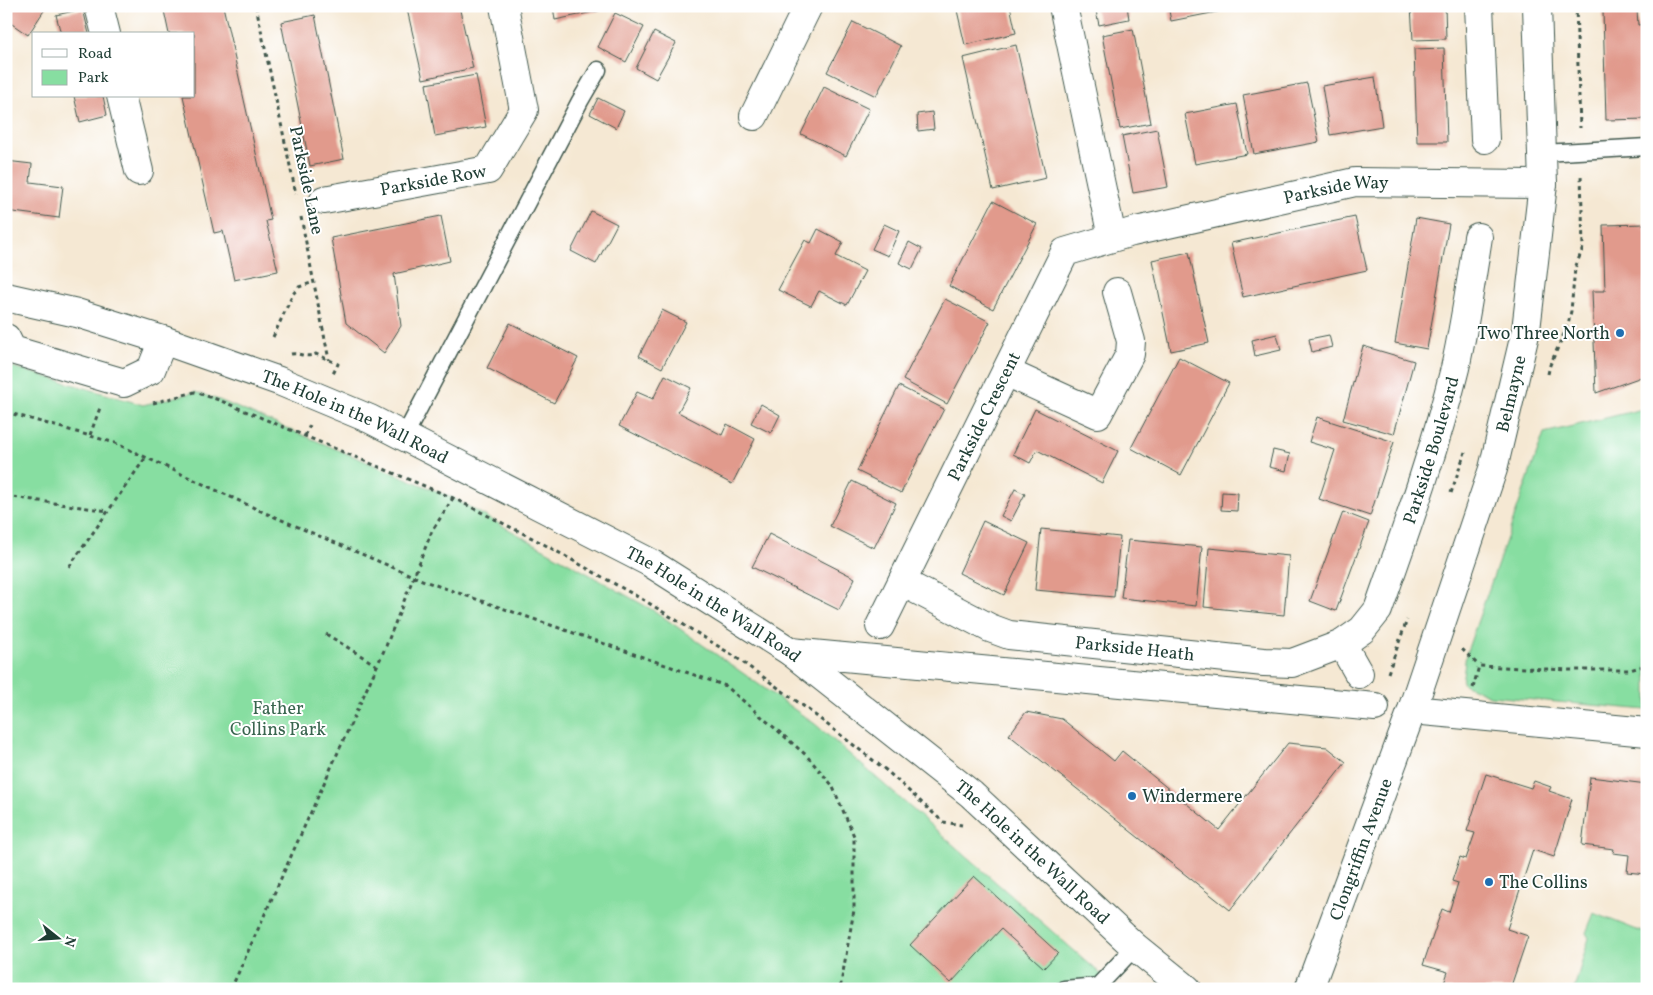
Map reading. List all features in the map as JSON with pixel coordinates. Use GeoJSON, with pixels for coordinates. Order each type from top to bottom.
{"type":"FeatureCollection","features":[{"type":"Feature","properties":{"kind":"street"},"geometry":{"type":"LineString","coordinates":[[99,6],[106,32]]}},
{"type":"Feature","properties":{"kind":"street","name":"Parkside Row"},"geometry":{"type":"LineString","coordinates":[[324,200],[488,170],[524,110],[504,6]]}},
{"type":"Feature","properties":{"kind":"street"},"geometry":{"type":"LineString","coordinates":[[754,116],[808,6]]}},
{"type":"Feature","properties":{"kind":"street"},"geometry":{"type":"LineString","coordinates":[[1063,6],[1122,235]]}},
{"type":"Feature","properties":{"kind":"street"},"geometry":{"type":"LineString","coordinates":[[1479,6],[1485,139]]}},
{"type":"Feature","properties":{"kind":"street","name":"Belmayne"},"geometry":{"type":"LineString","coordinates":[[1412,710],[1493,469],[1526,330],[1543,184],[1537,6]]}},
{"type":"Feature","properties":{"kind":"street"},"geometry":{"type":"LineString","coordinates":[[121,98],[139,171]]}},
{"type":"Feature","properties":{"kind":"street","name":"Parkside Way"},"geometry":{"type":"LineString","coordinates":[[1122,235],[1356,182],[1543,184]]}},
{"type":"Feature","properties":{"kind":"street","name":"Parkside Crescent"},"geometry":{"type":"LineString","coordinates":[[880,626],[1065,252],[1122,235]]}},
{"type":"Feature","properties":{"kind":"street","name":"Parkside Boulevard"},"geometry":{"type":"LineString","coordinates":[[1342,644],[1362,630],[1378,610],[1430,457],[1465,321],[1478,237]]}},
{"type":"Feature","properties":{"kind":"street"},"geometry":{"type":"LineString","coordinates":[[1006,372],[1098,414],[1130,354],[1131,341],[1117,292]]}},
{"type":"Feature","properties":{"kind":"street","name":"The Hole in the Wall Road"},"geometry":{"type":"LineString","coordinates":[[6,297],[77,313],[164,340],[279,381],[370,419],[649,562],[791,652],[971,794],[1135,947],[1187,989]]}},
{"type":"Feature","properties":{"kind":"street"},"geometry":{"type":"LineString","coordinates":[[6,338],[12,350],[124,383],[151,370],[164,340]]}},
{"type":"Feature","properties":{"kind":"street","name":"Parkside Heath"},"geometry":{"type":"LineString","coordinates":[[902,582],[990,628],[1009,635],[1273,662],[1292,662],[1342,644]]}},
{"type":"Feature","properties":{"kind":"street"},"geometry":{"type":"LineString","coordinates":[[1342,644],[1359,674]]}},
{"type":"Feature","properties":{"kind":"street"},"geometry":{"type":"LineString","coordinates":[[791,652],[1375,707]]}},
{"type":"Feature","properties":{"kind":"street"},"geometry":{"type":"LineString","coordinates":[[1412,710],[1647,732]]}},
{"type":"Feature","properties":{"kind":"street","name":"Clongriffin Avenue"},"geometry":{"type":"LineString","coordinates":[[1309,989],[1412,710]]}},
{"type":"Feature","properties":{"kind":"lane"},"geometry":{"type":"LineString","coordinates":[[404,437],[598,70]]}},
{"type":"Feature","properties":{"kind":"lane"},"geometry":{"type":"LineString","coordinates":[[1543,153],[1647,147]]}},
{"type":"Feature","properties":{"kind":"lane"},"geometry":{"type":"LineString","coordinates":[[1064,989],[1098,986],[1135,947]]}},
{"type":"Feature","properties":{"kind":"path","name":"Parkside Lane"},"geometry":{"type":"LineString","coordinates":[[256,6],[296,195]]}},
{"type":"Feature","properties":{"kind":"path","name":"Parkside Lane"},"geometry":{"type":"LineString","coordinates":[[300,213],[329,360],[338,364],[334,372]]}},
{"type":"Feature","properties":{"kind":"path"},"geometry":{"type":"LineString","coordinates":[[272,337],[298,287],[314,282]]}},
{"type":"Feature","properties":{"kind":"path"},"geometry":{"type":"LineString","coordinates":[[308,357],[316,354],[329,360]]}},
{"type":"Feature","properties":{"kind":"path"},"geometry":{"type":"LineString","coordinates":[[6,412],[115,443],[263,512],[414,577],[726,686],[806,754],[832,785],[854,836],[854,910],[840,989]]}},
{"type":"Feature","properties":{"kind":"path"},"geometry":{"type":"LineString","coordinates":[[309,428],[305,436],[453,498],[540,542],[647,602],[734,656],[802,705],[887,772],[943,822],[970,827]]}},
{"type":"Feature","properties":{"kind":"path"},"geometry":{"type":"LineString","coordinates":[[69,567],[146,457]]}},
{"type":"Feature","properties":{"kind":"path"},"geometry":{"type":"LineString","coordinates":[[6,496],[108,511]]}},
{"type":"Feature","properties":{"kind":"path"},"geometry":{"type":"LineString","coordinates":[[231,989],[386,646],[432,531],[453,498]]}},
{"type":"Feature","properties":{"kind":"path"},"geometry":{"type":"LineString","coordinates":[[326,634],[376,665]]}},
{"type":"Feature","properties":{"kind":"path"},"geometry":{"type":"LineString","coordinates":[[1462,650],[1479,666],[1569,670],[1630,670],[1647,665]]}},
{"type":"Feature","properties":{"kind":"path"},"geometry":{"type":"LineString","coordinates":[[1466,715],[1479,666]]}},
{"type":"Feature","properties":{"kind":"green space","name":"Father Collins Park"},"geometry":{"type":"Polygon","coordinates":[[[6,365],[143,405],[195,392],[219,400],[453,498],[656,612],[815,724],[1118,989],[6,989],[6,365]]]}},
{"type":"Feature","properties":{"kind":"green space"},"geometry":{"type":"Polygon","coordinates":[[[1647,408],[1647,710],[1490,696],[1462,683],[1466,654],[1544,433],[1647,408]]]}},
{"type":"Feature","properties":{"kind":"green space"},"geometry":{"type":"Polygon","coordinates":[[[1594,913],[1647,934],[1647,989],[1574,989],[1589,938],[1586,933],[1594,913]]]}},
{"type":"Feature","properties":{"kind":"building"},"geometry":{"type":"Polygon","coordinates":[[[6,6],[47,6],[28,35],[6,20],[6,6]]]}},
{"type":"Feature","properties":{"kind":"building"},"geometry":{"type":"Polygon","coordinates":[[[163,6],[223,6],[271,220],[266,221],[278,271],[234,280],[223,231],[214,233],[183,98],[195,98],[195,32],[169,32],[163,6]]]}},
{"type":"Feature","properties":{"kind":"building"},"geometry":{"type":"Polygon","coordinates":[[[418,6],[459,6],[473,68],[423,79],[407,9],[418,6]]]}},
{"type":"Feature","properties":{"kind":"building"},"geometry":{"type":"Polygon","coordinates":[[[553,6],[611,6],[612,8],[555,20],[553,6]]]}},
{"type":"Feature","properties":{"kind":"building"},"geometry":{"type":"Polygon","coordinates":[[[956,6],[1010,6],[1016,33],[965,45],[956,6]]]}},
{"type":"Feature","properties":{"kind":"building"},"geometry":{"type":"Polygon","coordinates":[[[1095,6],[1127,6],[1129,19],[1099,25],[1095,6]]]}},
{"type":"Feature","properties":{"kind":"building"},"geometry":{"type":"Polygon","coordinates":[[[1168,6],[1242,6],[1242,7],[1171,21],[1168,6]]]}},
{"type":"Feature","properties":{"kind":"building"},"geometry":{"type":"Polygon","coordinates":[[[1411,6],[1445,6],[1446,39],[1413,40],[1411,6]]]}},
{"type":"Feature","properties":{"kind":"building"},"geometry":{"type":"Polygon","coordinates":[[[83,9],[89,32],[60,32],[56,15],[83,9]]]}},
{"type":"Feature","properties":{"kind":"building"},"geometry":{"type":"Polygon","coordinates":[[[1637,10],[1638,25],[1647,24],[1647,119],[1606,120],[1603,11],[1637,10]]]}},
{"type":"Feature","properties":{"kind":"building"},"geometry":{"type":"Polygon","coordinates":[[[615,13],[644,27],[626,62],[598,47],[615,13]]]}},
{"type":"Feature","properties":{"kind":"building"},"geometry":{"type":"Polygon","coordinates":[[[315,15],[344,159],[310,166],[281,22],[315,15]]]}},
{"type":"Feature","properties":{"kind":"building"},"geometry":{"type":"Polygon","coordinates":[[[853,22],[901,46],[876,96],[827,72],[853,22]]]}},
{"type":"Feature","properties":{"kind":"building"},"geometry":{"type":"Polygon","coordinates":[[[1133,29],[1151,123],[1120,129],[1102,35],[1133,29]]]}},
{"type":"Feature","properties":{"kind":"building"},"geometry":{"type":"Polygon","coordinates":[[[654,32],[676,43],[656,79],[636,68],[654,32]]]}},
{"type":"Feature","properties":{"kind":"building"},"geometry":{"type":"Polygon","coordinates":[[[1016,45],[1046,178],[993,190],[963,58],[1016,45]]]}},
{"type":"Feature","properties":{"kind":"building"},"geometry":{"type":"Polygon","coordinates":[[[1444,48],[1447,142],[1417,142],[1414,49],[1444,48]]]}},
{"type":"Feature","properties":{"kind":"building"},"geometry":{"type":"Polygon","coordinates":[[[476,75],[486,127],[435,136],[426,84],[476,75]]]}},
{"type":"Feature","properties":{"kind":"building"},"geometry":{"type":"Polygon","coordinates":[[[1375,77],[1382,126],[1330,135],[1322,86],[1375,77]]]}},
{"type":"Feature","properties":{"kind":"building"},"geometry":{"type":"Polygon","coordinates":[[[1307,83],[1319,142],[1254,154],[1243,95],[1307,83]]]}},
{"type":"Feature","properties":{"kind":"building"},"geometry":{"type":"Polygon","coordinates":[[[824,87],[869,109],[846,156],[801,134],[824,87]]]}},
{"type":"Feature","properties":{"kind":"building"},"geometry":{"type":"Polygon","coordinates":[[[74,98],[103,98],[107,115],[80,122],[74,98]]]}},
{"type":"Feature","properties":{"kind":"building"},"geometry":{"type":"Polygon","coordinates":[[[598,98],[624,111],[616,128],[590,114],[598,98]]]}},
{"type":"Feature","properties":{"kind":"building"},"geometry":{"type":"Polygon","coordinates":[[[1237,104],[1247,154],[1195,164],[1185,114],[1237,104]]]}},
{"type":"Feature","properties":{"kind":"building"},"geometry":{"type":"Polygon","coordinates":[[[932,112],[934,129],[918,131],[917,114],[932,112]]]}},
{"type":"Feature","properties":{"kind":"building"},"geometry":{"type":"Polygon","coordinates":[[[1157,129],[1168,187],[1133,193],[1122,136],[1157,129]]]}},
{"type":"Feature","properties":{"kind":"building"},"geometry":{"type":"Polygon","coordinates":[[[6,161],[32,164],[30,182],[63,186],[59,218],[6,211],[6,161]]]}},
{"type":"Feature","properties":{"kind":"building"},"geometry":{"type":"Polygon","coordinates":[[[993,201],[1037,224],[993,309],[949,286],[993,201]]]}},
{"type":"Feature","properties":{"kind":"building"},"geometry":{"type":"Polygon","coordinates":[[[591,211],[617,224],[596,264],[571,251],[591,211]]]}},
{"type":"Feature","properties":{"kind":"building"},"geometry":{"type":"Polygon","coordinates":[[[441,216],[450,261],[394,274],[401,326],[384,353],[346,323],[331,238],[441,216]]]}},
{"type":"Feature","properties":{"kind":"building"},"geometry":{"type":"Polygon","coordinates":[[[1355,217],[1367,270],[1243,297],[1231,243],[1355,217]]]}},
{"type":"Feature","properties":{"kind":"building"},"geometry":{"type":"Polygon","coordinates":[[[1416,218],[1449,224],[1427,349],[1395,343],[1416,218]]]}},
{"type":"Feature","properties":{"kind":"building"},"geometry":{"type":"Polygon","coordinates":[[[884,224],[899,231],[888,256],[872,249],[884,224]]]}},
{"type":"Feature","properties":{"kind":"building","name":"Two Three North"},"geometry":{"type":"Polygon","coordinates":[[[1647,224],[1647,375],[1596,393],[1592,291],[1605,291],[1603,225],[1647,224]]]}},
{"type":"Feature","properties":{"kind":"building"},"geometry":{"type":"Polygon","coordinates":[[[818,229],[843,242],[836,256],[865,271],[847,305],[819,291],[811,306],[778,290],[805,240],[811,243],[818,229]]]}},
{"type":"Feature","properties":{"kind":"building"},"geometry":{"type":"Polygon","coordinates":[[[909,242],[922,249],[912,269],[899,263],[909,242]]]}},
{"type":"Feature","properties":{"kind":"building"},"geometry":{"type":"Polygon","coordinates":[[[1189,252],[1209,343],[1171,351],[1152,260],[1189,252]]]}},
{"type":"Feature","properties":{"kind":"building"},"geometry":{"type":"Polygon","coordinates":[[[945,299],[990,322],[947,404],[903,380],[945,299]]]}},
{"type":"Feature","properties":{"kind":"building"},"geometry":{"type":"Polygon","coordinates":[[[662,310],[686,322],[662,368],[639,356],[662,310]]]}},
{"type":"Feature","properties":{"kind":"building"},"geometry":{"type":"Polygon","coordinates":[[[510,323],[578,358],[554,403],[487,368],[510,323]]]}},
{"type":"Feature","properties":{"kind":"building"},"geometry":{"type":"Polygon","coordinates":[[[1277,334],[1281,350],[1255,356],[1252,340],[1277,334]]]}},
{"type":"Feature","properties":{"kind":"building"},"geometry":{"type":"Polygon","coordinates":[[[1329,335],[1332,347],[1312,352],[1309,339],[1329,335]]]}},
{"type":"Feature","properties":{"kind":"building"},"geometry":{"type":"Polygon","coordinates":[[[1363,346],[1414,361],[1394,434],[1343,420],[1363,346]]]}},
{"type":"Feature","properties":{"kind":"building"},"geometry":{"type":"Polygon","coordinates":[[[1179,357],[1229,383],[1181,475],[1131,448],[1179,357]]]}},
{"type":"Feature","properties":{"kind":"building"},"geometry":{"type":"Polygon","coordinates":[[[665,375],[691,388],[678,412],[722,435],[727,424],[755,439],[732,484],[619,426],[637,392],[653,399],[665,375]]]}},
{"type":"Feature","properties":{"kind":"building"},"geometry":{"type":"Polygon","coordinates":[[[899,386],[944,409],[901,493],[857,471],[899,386]]]}},
{"type":"Feature","properties":{"kind":"building"},"geometry":{"type":"Polygon","coordinates":[[[761,404],[780,415],[771,433],[751,423],[761,404]]]}},
{"type":"Feature","properties":{"kind":"building"},"geometry":{"type":"Polygon","coordinates":[[[1035,409],[1118,451],[1102,483],[1037,450],[1030,463],[1013,454],[1035,409]]]}},
{"type":"Feature","properties":{"kind":"building"},"geometry":{"type":"Polygon","coordinates":[[[1317,417],[1394,442],[1370,516],[1319,499],[1335,450],[1309,442],[1317,417]]]}},
{"type":"Feature","properties":{"kind":"building"},"geometry":{"type":"Polygon","coordinates":[[[1273,450],[1290,454],[1286,471],[1269,467],[1273,450]]]}},
{"type":"Feature","properties":{"kind":"building"},"geometry":{"type":"Polygon","coordinates":[[[852,481],[896,503],[874,548],[830,526],[852,481]]]}},
{"type":"Feature","properties":{"kind":"building"},"geometry":{"type":"Polygon","coordinates":[[[1015,489],[1025,494],[1011,521],[1001,516],[1015,489]]]}},
{"type":"Feature","properties":{"kind":"building"},"geometry":{"type":"Polygon","coordinates":[[[1222,492],[1238,493],[1237,511],[1221,510],[1222,492]]]}},
{"type":"Feature","properties":{"kind":"building"},"geometry":{"type":"Polygon","coordinates":[[[1343,512],[1369,522],[1336,611],[1310,601],[1343,512]]]}},
{"type":"Feature","properties":{"kind":"building"},"geometry":{"type":"Polygon","coordinates":[[[983,521],[1029,543],[1004,595],[959,573],[983,521]]]}},
{"type":"Feature","properties":{"kind":"building"},"geometry":{"type":"Polygon","coordinates":[[[1041,529],[1120,537],[1114,597],[1035,590],[1041,529]]]}},
{"type":"Feature","properties":{"kind":"building"},"geometry":{"type":"Polygon","coordinates":[[[769,534],[855,578],[839,610],[752,567],[769,534]]]}},
{"type":"Feature","properties":{"kind":"building"},"geometry":{"type":"Polygon","coordinates":[[[1128,540],[1202,547],[1196,606],[1121,598],[1128,540]]]}},
{"type":"Feature","properties":{"kind":"building"},"geometry":{"type":"Polygon","coordinates":[[[1209,548],[1289,556],[1284,615],[1204,607],[1209,548]]]}},
{"type":"Feature","properties":{"kind":"building","name":"Windermere"},"geometry":{"type":"Polygon","coordinates":[[[1026,712],[1062,719],[1114,761],[1122,751],[1219,830],[1288,743],[1327,747],[1346,762],[1230,910],[1009,735],[1026,712]]]}},
{"type":"Feature","properties":{"kind":"building","name":"The Collins"},"geometry":{"type":"Polygon","coordinates":[[[1486,774],[1531,788],[1534,781],[1551,787],[1549,791],[1572,799],[1554,857],[1533,850],[1507,929],[1528,936],[1510,989],[1442,989],[1448,972],[1423,965],[1442,909],[1449,912],[1458,883],[1452,881],[1460,857],[1466,859],[1475,833],[1467,831],[1486,774]]]}},
{"type":"Feature","properties":{"kind":"building","name":"The Collins"},"geometry":{"type":"Polygon","coordinates":[[[1590,777],[1647,784],[1646,874],[1627,872],[1629,855],[1613,853],[1614,849],[1582,845],[1590,777]]]}},
{"type":"Feature","properties":{"kind":"building"},"geometry":{"type":"Polygon","coordinates":[[[974,876],[1058,953],[1044,968],[1001,929],[951,983],[910,945],[974,876]]]}},
{"type":"Feature","properties":{"kind":"place","name":"Two Three North"},"geometry":{"type":"Point","coordinates":[1620,333]}},
{"type":"Feature","properties":{"kind":"place","name":"Windermere"},"geometry":{"type":"Point","coordinates":[1132,796]}},
{"type":"Feature","properties":{"kind":"place","name":"The Collins"},"geometry":{"type":"Point","coordinates":[1489,882]}}]}
